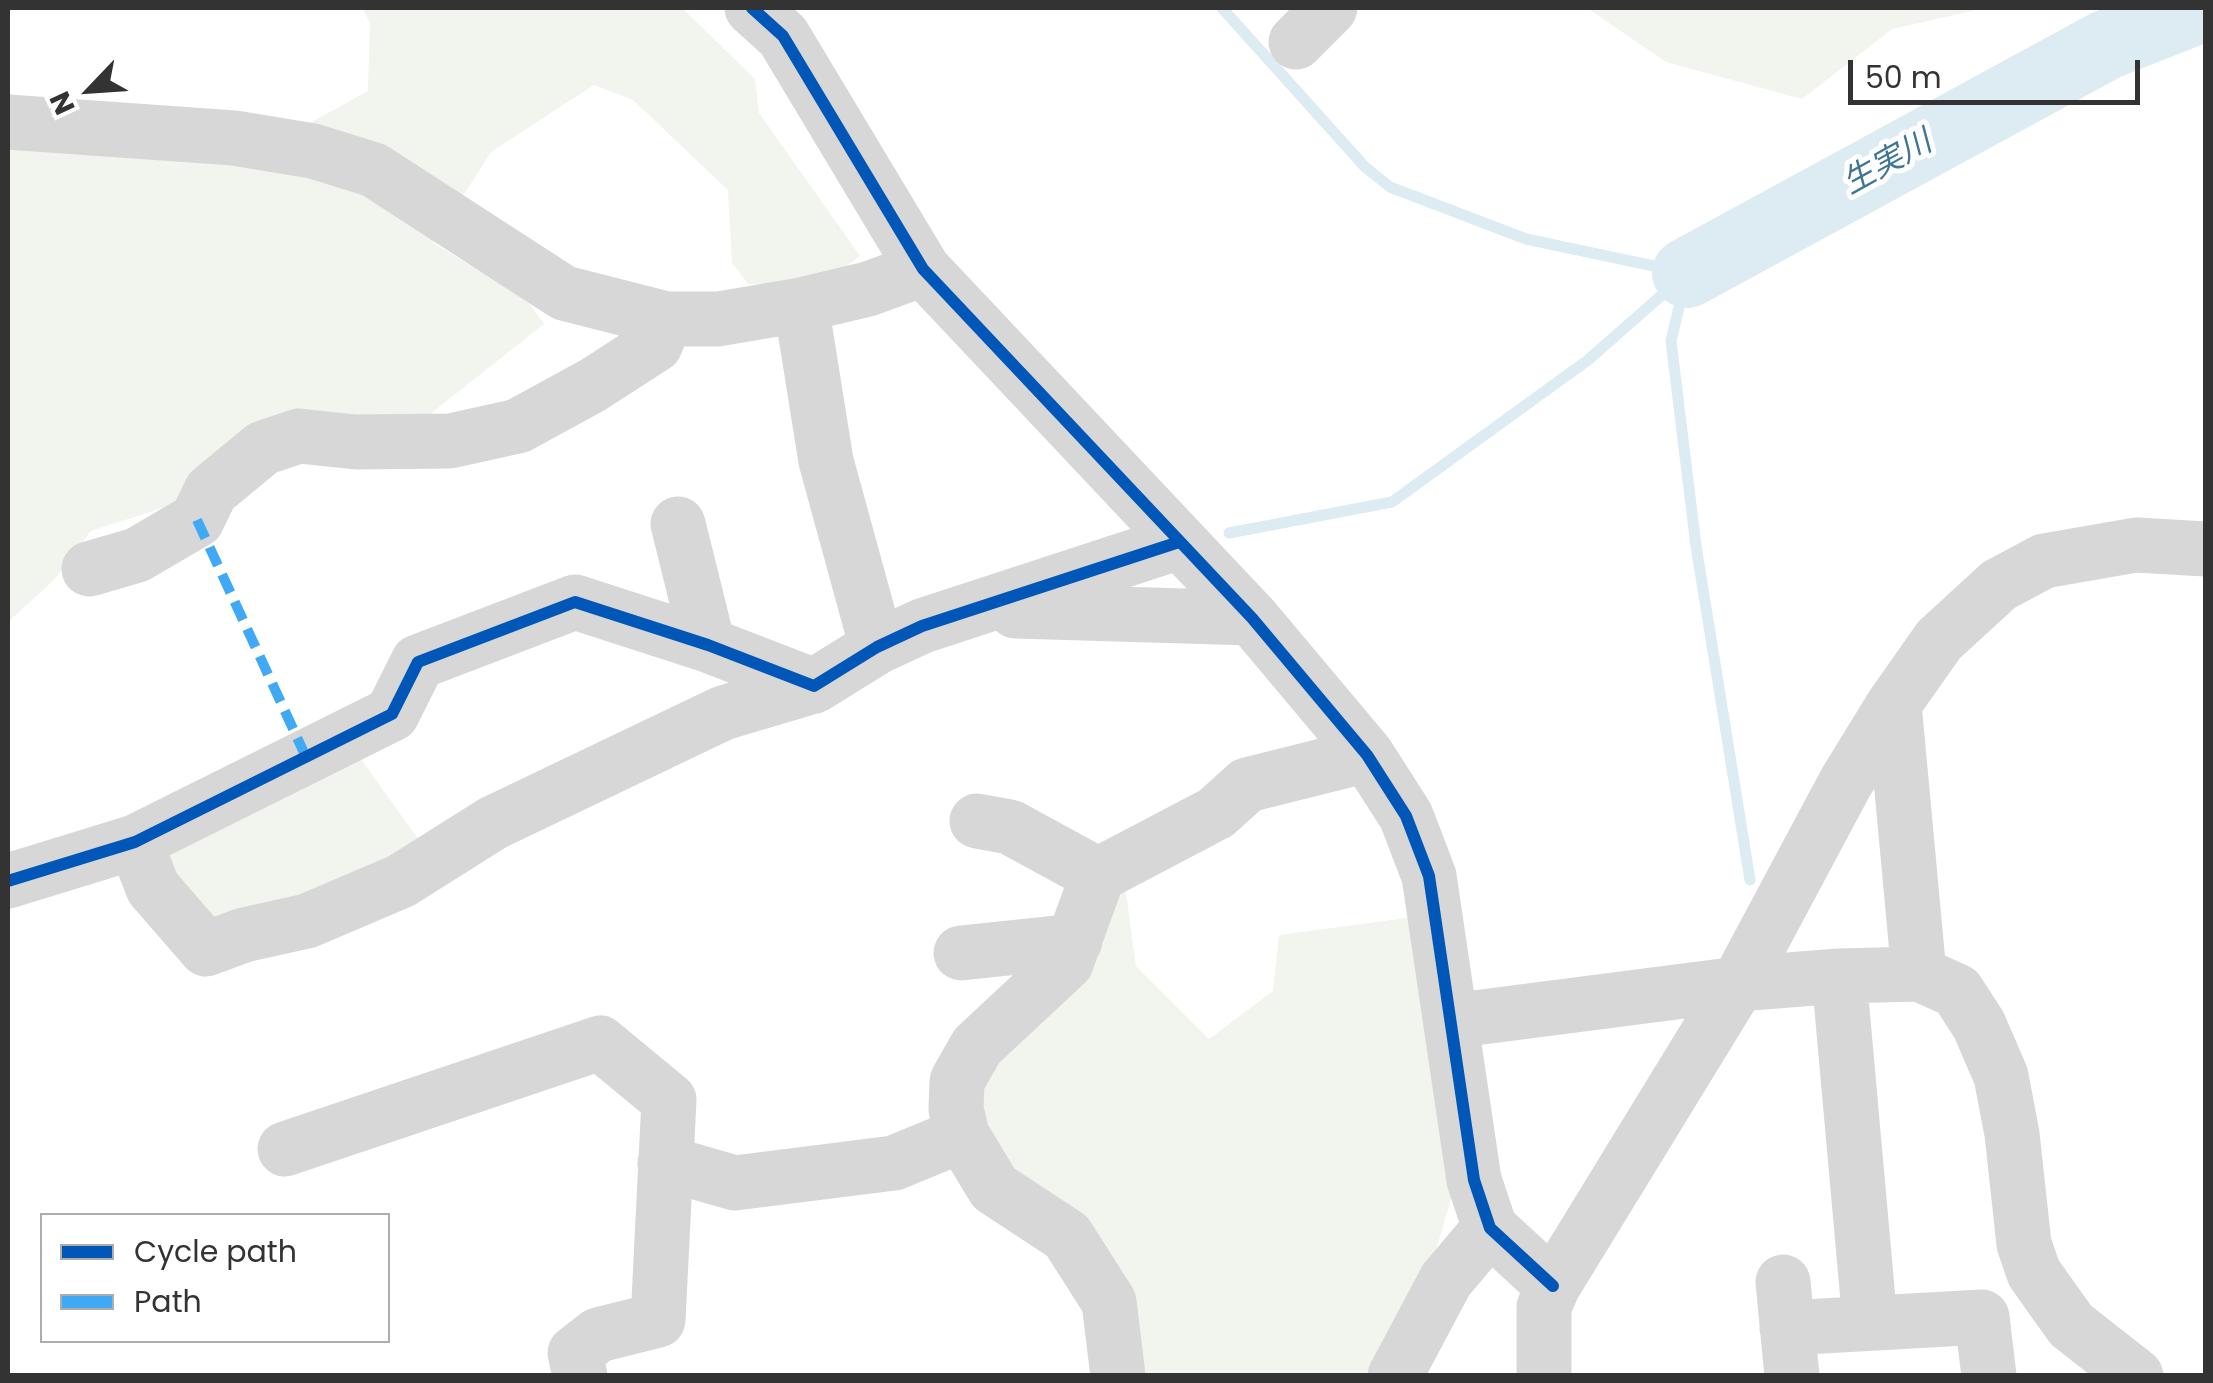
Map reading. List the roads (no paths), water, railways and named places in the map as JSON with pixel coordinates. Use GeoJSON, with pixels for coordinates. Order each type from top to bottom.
{"type":"FeatureCollection","features":[{"type":"Feature","properties":{"kind":"street"},"geometry":{"type":"LineString","coordinates":[[752,8],[783,36],[923,269],[1252,618],[1366,755],[1406,816],[1429,876],[1474,1180],[1490,1228],[1553,1286]]}},
{"type":"Feature","properties":{"kind":"street"},"geometry":{"type":"LineString","coordinates":[[8,122],[234,138],[312,150],[374,170],[564,293],[666,319],[718,319],[800,305],[868,289],[923,269]]}},
{"type":"Feature","properties":{"kind":"street"},"geometry":{"type":"LineString","coordinates":[[800,305],[826,462],[877,647]]}},
{"type":"Feature","properties":{"kind":"street"},"geometry":{"type":"LineString","coordinates":[[88,568],[138,555],[197,520],[211,492],[263,448],[299,436],[356,442],[450,442],[518,426],[593,386],[655,345],[666,319]]}},
{"type":"Feature","properties":{"kind":"street"},"geometry":{"type":"LineString","coordinates":[[678,524],[708,645]]}},
{"type":"Feature","properties":{"kind":"street"},"geometry":{"type":"LineString","coordinates":[[134,842],[153,888],[206,949],[244,935],[307,921],[386,887],[493,824],[723,713],[814,686],[877,647],[922,626],[1179,542]]}},
{"type":"Feature","properties":{"kind":"street"},"geometry":{"type":"LineString","coordinates":[[1544,1376],[1544,1307],[1553,1286],[1738,984],[1846,782],[1939,640],[1999,585],[2023,569],[2068,554],[2136,545],[2206,548]]}},
{"type":"Feature","properties":{"kind":"street"},"geometry":{"type":"LineString","coordinates":[[8,881],[134,842],[392,714],[418,662],[575,602],[708,645],[814,686]]}},
{"type":"Feature","properties":{"kind":"street"},"geometry":{"type":"LineString","coordinates":[[979,610],[1252,618]]}},
{"type":"Feature","properties":{"kind":"street"},"geometry":{"type":"LineString","coordinates":[[1894,704],[1919,974]]}},
{"type":"Feature","properties":{"kind":"street"},"geometry":{"type":"LineString","coordinates":[[1118,1376],[1109,1302],[1068,1236],[994,1188],[962,1136],[956,1109],[957,1080],[978,1046],[1066,963],[1098,875],[1216,813],[1247,785],[1366,755]]}},
{"type":"Feature","properties":{"kind":"street"},"geometry":{"type":"LineString","coordinates":[[977,821],[1010,827],[1098,875]]}},
{"type":"Feature","properties":{"kind":"street"},"geometry":{"type":"LineString","coordinates":[[961,953],[1075,941]]}},
{"type":"Feature","properties":{"kind":"street"},"geometry":{"type":"LineString","coordinates":[[1451,1022],[1738,984],[1839,976],[1919,974],[1957,992],[1992,1050],[2007,1104],[2024,1244],[2034,1273],[2071,1325],[2136,1376]]}},
{"type":"Feature","properties":{"kind":"street"},"geometry":{"type":"LineString","coordinates":[[1839,976],[1870,1322]]}},
{"type":"Feature","properties":{"kind":"street"},"geometry":{"type":"LineString","coordinates":[[285,1149],[600,1043],[669,1100],[658,1320],[598,1335],[575,1353],[580,1376]]}},
{"type":"Feature","properties":{"kind":"street"},"geometry":{"type":"LineString","coordinates":[[666,1163],[735,1183],[894,1163],[962,1136]]}},
{"type":"Feature","properties":{"kind":"street"},"geometry":{"type":"LineString","coordinates":[[1395,1376],[1446,1280],[1490,1228]]}},
{"type":"Feature","properties":{"kind":"street"},"geometry":{"type":"LineString","coordinates":[[1788,1328],[1982,1317],[1989,1376]]}},
{"type":"Feature","properties":{"kind":"waterway"},"geometry":{"type":"LineString","coordinates":[[1222,8],[1365,167],[1390,187],[1526,239],[1687,273]]}},
{"type":"Feature","properties":{"kind":"waterway","name":"生実川"},"geometry":{"type":"LineString","coordinates":[[1687,273],[2106,45],[2200,8]]}},
{"type":"Feature","properties":{"kind":"waterway"},"geometry":{"type":"LineString","coordinates":[[1687,273],[1671,341],[1696,546],[1750,880]]}},
{"type":"Feature","properties":{"kind":"waterway"},"geometry":{"type":"LineString","coordinates":[[1229,533],[1392,502],[1588,360],[1687,273]]}}]}
